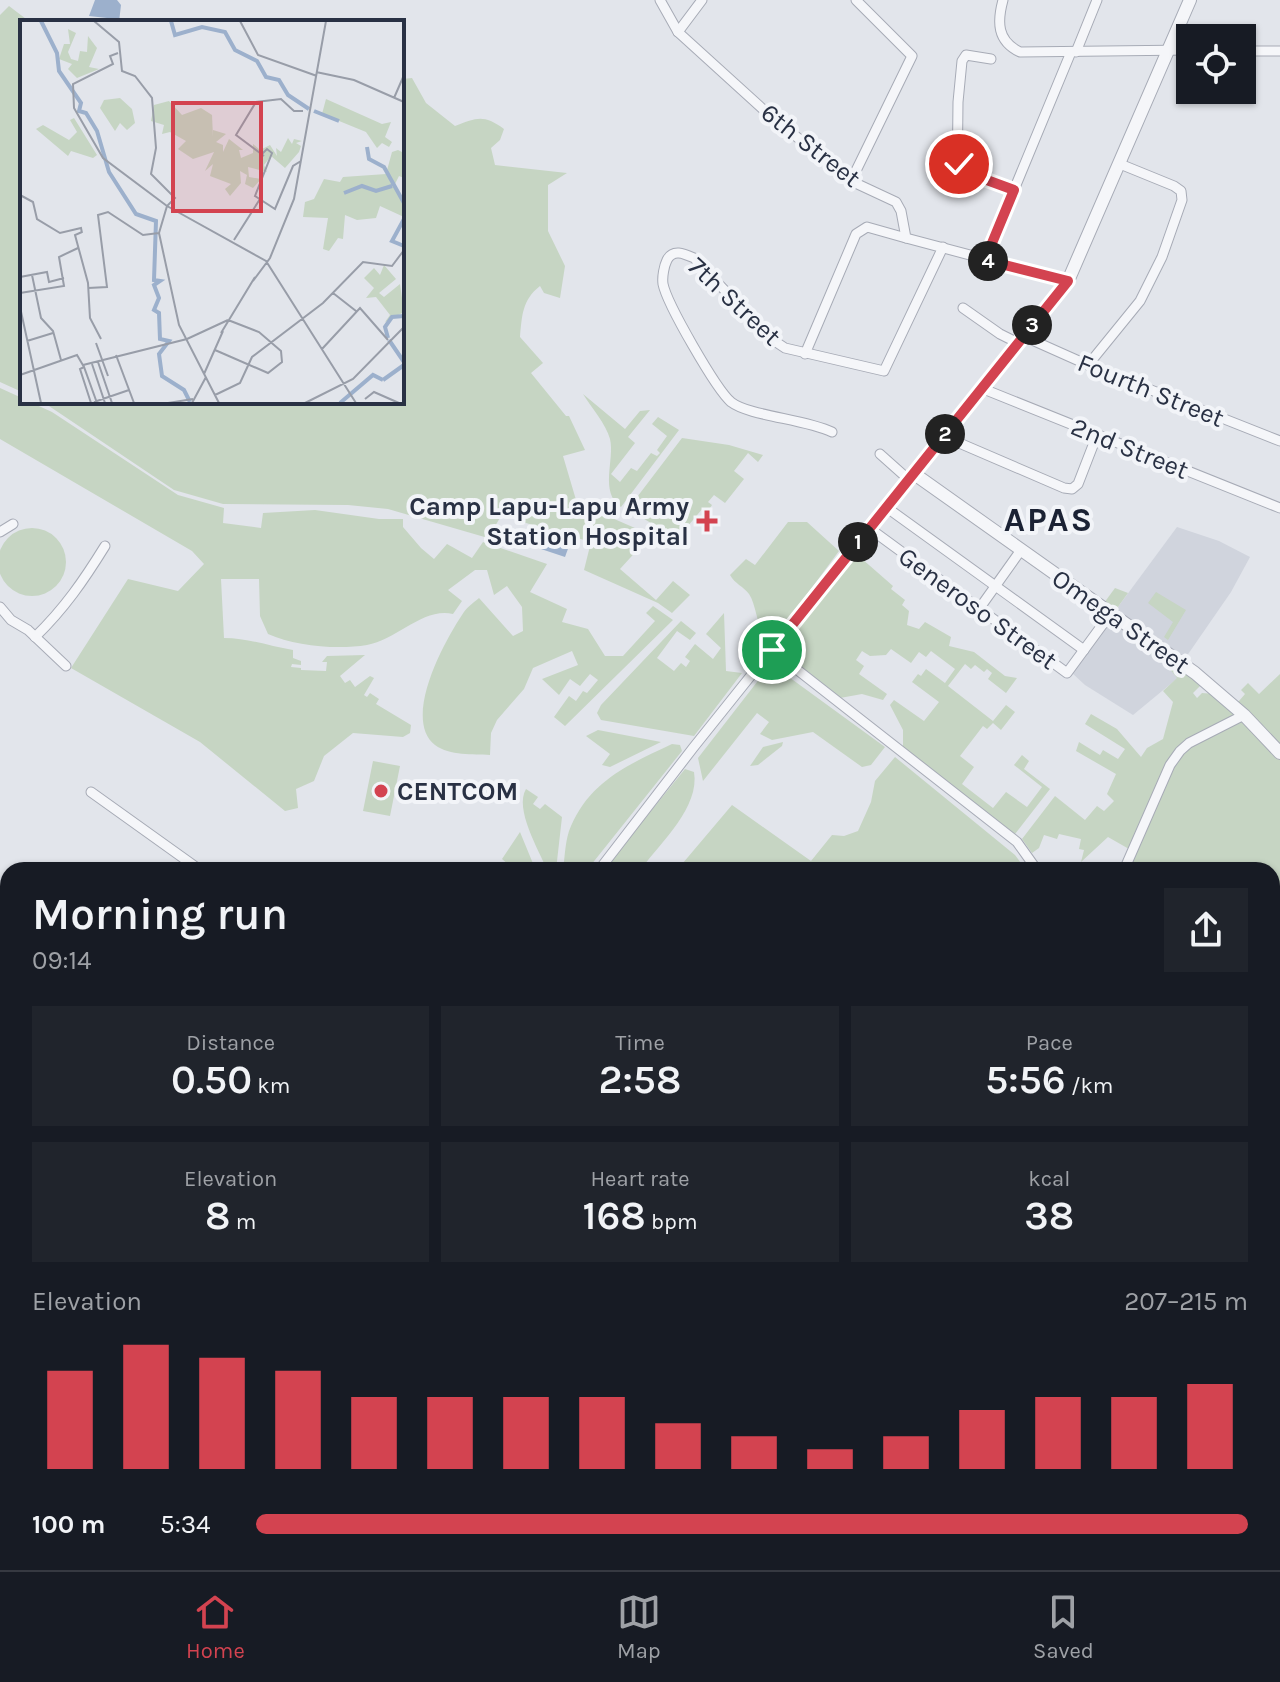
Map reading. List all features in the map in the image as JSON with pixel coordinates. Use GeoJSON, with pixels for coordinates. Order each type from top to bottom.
{"type":"FeatureCollection","features":[{"type":"Feature","properties":{"kind":"street","name":"6th Street"},"geometry":{"type":"LineString","coordinates":[[660,0],[678,32],[766,112],[851,181],[896,202],[901,211],[906,238]]}},
{"type":"Feature","properties":{"kind":"street"},"geometry":{"type":"LineString","coordinates":[[678,32],[702,0]]}},
{"type":"Feature","properties":{"kind":"street"},"geometry":{"type":"LineString","coordinates":[[851,181],[912,56],[856,0]]}},
{"type":"Feature","properties":{"kind":"street"},"geometry":{"type":"LineString","coordinates":[[1003,0],[998,23],[1000,32],[1012,48],[1020,52],[1176,50]]}},
{"type":"Feature","properties":{"kind":"street"},"geometry":{"type":"LineString","coordinates":[[985,260],[1097,0]]}},
{"type":"Feature","properties":{"kind":"street"},"geometry":{"type":"LineString","coordinates":[[605,862],[1068,281],[1190,0]]}},
{"type":"Feature","properties":{"kind":"street"},"geometry":{"type":"LineString","coordinates":[[1256,51],[1280,51]]}},
{"type":"Feature","properties":{"kind":"street"},"geometry":{"type":"LineString","coordinates":[[957,191],[958,102],[962,61],[966,55],[991,59]]}},
{"type":"Feature","properties":{"kind":"street"},"geometry":{"type":"LineString","coordinates":[[959,164],[965,172],[1014,190]]}},
{"type":"Feature","properties":{"kind":"street"},"geometry":{"type":"LineString","coordinates":[[1088,365],[1140,301],[1162,257],[1182,200],[1181,191],[1174,186],[1120,164]]}},
{"type":"Feature","properties":{"kind":"street"},"geometry":{"type":"LineString","coordinates":[[805,354],[856,234],[867,227],[1068,281]]}},
{"type":"Feature","properties":{"kind":"street","name":"7th Street"},"geometry":{"type":"LineString","coordinates":[[832,432],[806,421],[745,409],[726,397],[675,313],[663,283],[667,259],[672,254],[682,253],[694,258],[770,338],[785,348],[884,371],[943,247]]}},
{"type":"Feature","properties":{"kind":"street","name":"Fourth Street"},"geometry":{"type":"LineString","coordinates":[[963,308],[1000,334],[1088,365],[1280,441]]}},
{"type":"Feature","properties":{"kind":"street","name":"2nd Street"},"geometry":{"type":"LineString","coordinates":[[981,388],[1280,508]]}},
{"type":"Feature","properties":{"kind":"street"},"geometry":{"type":"LineString","coordinates":[[943,436],[1072,489],[1078,484],[1097,435]]}},
{"type":"Feature","properties":{"kind":"street"},"geometry":{"type":"LineString","coordinates":[[880,454],[911,476]]}},
{"type":"Feature","properties":{"kind":"street","name":"Omega Street"},"geometry":{"type":"LineString","coordinates":[[911,476],[1195,673],[1244,715],[1280,753]]}},
{"type":"Feature","properties":{"kind":"street"},"geometry":{"type":"LineString","coordinates":[[886,507],[1084,650]]}},
{"type":"Feature","properties":{"kind":"street"},"geometry":{"type":"LineString","coordinates":[[0,532],[13,524]]}},
{"type":"Feature","properties":{"kind":"street","name":"Generoso Street"},"geometry":{"type":"LineString","coordinates":[[869,528],[1067,673],[1111,613]]}},
{"type":"Feature","properties":{"kind":"street"},"geometry":{"type":"LineString","coordinates":[[35,637],[80,588],[105,546]]}},
{"type":"Feature","properties":{"kind":"street"},"geometry":{"type":"LineString","coordinates":[[979,609],[1021,550]]}},
{"type":"Feature","properties":{"kind":"street"},"geometry":{"type":"LineString","coordinates":[[0,607],[66,666]]}},
{"type":"Feature","properties":{"kind":"street"},"geometry":{"type":"LineString","coordinates":[[772,650],[1017,842],[1031,862]]}},
{"type":"Feature","properties":{"kind":"street"},"geometry":{"type":"LineString","coordinates":[[1128,862],[1170,765],[1180,751],[1244,715]]}},
{"type":"Feature","properties":{"kind":"street"},"geometry":{"type":"LineString","coordinates":[[91,792],[189,862]]}},
{"type":"Feature","properties":{"kind":"shaded area"},"geometry":{"type":"Polygon","coordinates":[[[1177,527],[1219,541],[1250,557],[1231,592],[1184,660],[1115,611],[1177,527]]]}},
{"type":"Feature","properties":{"kind":"shaded area"},"geometry":{"type":"Polygon","coordinates":[[[1111,617],[1184,669],[1179,677],[1133,715],[1085,685],[1071,672],[1111,617]]]}},
{"type":"Feature","properties":{"kind":"green space"},"geometry":{"type":"Polygon","coordinates":[[[9,6],[27,20],[20,20],[20,391],[0,382],[0,15],[9,6]]]}},
{"type":"Feature","properties":{"kind":"green space"},"geometry":{"type":"Polygon","coordinates":[[[412,78],[426,103],[455,126],[480,119],[504,129],[500,140],[491,148],[495,165],[567,173],[548,185],[548,231],[565,266],[560,298],[544,293],[540,286],[534,291],[524,309],[520,337],[543,363],[531,373],[569,416],[585,450],[563,456],[579,510],[601,505],[612,518],[651,535],[620,569],[656,600],[673,581],[690,595],[672,613],[658,603],[584,570],[591,542],[526,523],[504,511],[488,538],[388,509],[348,505],[223,504],[174,490],[46,404],[404,404],[404,79],[412,78]]]}},
{"type":"Feature","properties":{"kind":"green space"},"geometry":{"type":"Polygon","coordinates":[[[0,388],[20,397],[20,404],[34,404],[52,412],[178,495],[224,508],[223,523],[261,528],[263,513],[315,510],[379,519],[403,519],[403,527],[434,559],[447,544],[472,558],[483,542],[547,564],[530,592],[567,609],[562,622],[588,629],[605,656],[623,656],[655,621],[646,613],[653,606],[673,620],[565,726],[554,717],[569,696],[576,701],[583,691],[587,693],[598,680],[590,674],[580,686],[570,679],[559,695],[542,679],[578,665],[572,651],[533,668],[524,689],[497,720],[491,733],[490,755],[462,754],[441,749],[426,733],[424,700],[429,680],[446,643],[464,612],[479,598],[513,636],[523,631],[522,607],[507,586],[494,595],[487,570],[475,570],[448,590],[462,601],[453,614],[431,615],[378,642],[343,647],[303,644],[268,634],[260,616],[259,579],[221,579],[224,638],[293,650],[293,658],[301,661],[301,665],[292,664],[291,667],[301,670],[326,671],[327,662],[322,662],[327,656],[365,655],[340,676],[345,683],[350,680],[355,687],[370,676],[374,678],[364,695],[367,697],[370,693],[379,699],[376,704],[411,725],[410,733],[403,737],[353,733],[324,756],[314,781],[296,789],[298,808],[285,811],[200,742],[71,668],[128,579],[178,591],[204,564],[192,551],[0,439],[0,388]]]}},
{"type":"Feature","properties":{"kind":"green space"},"geometry":{"type":"Polygon","coordinates":[[[583,394],[625,429],[640,411],[650,410],[628,437],[635,443],[611,474],[620,482],[631,468],[637,471],[651,453],[657,456],[660,453],[657,450],[667,436],[652,424],[658,417],[679,430],[621,507],[614,501],[609,484],[611,447],[608,433],[583,394]]]}},
{"type":"Feature","properties":{"kind":"green space"},"geometry":{"type":"Polygon","coordinates":[[[682,438],[729,445],[763,455],[758,462],[748,453],[734,471],[744,479],[725,503],[714,495],[708,502],[712,505],[708,511],[703,508],[677,539],[628,509],[682,438]]]}},
{"type":"Feature","properties":{"kind":"green space"},"geometry":{"type":"Polygon","coordinates":[[[788,522],[807,522],[839,551],[774,639],[765,639],[751,598],[730,575],[746,559],[755,565],[788,522]]]}},
{"type":"Feature","properties":{"kind":"green space"},"geometry":{"type":"Polygon","coordinates":[[[25,529],[39,529],[51,534],[60,543],[65,555],[65,569],[60,581],[51,590],[39,595],[25,595],[13,590],[4,581],[-1,569],[-1,555],[4,543],[13,534],[25,529]]]}},
{"type":"Feature","properties":{"kind":"green space"},"geometry":{"type":"Polygon","coordinates":[[[863,544],[868,549],[861,558],[905,600],[902,605],[909,611],[907,625],[919,629],[925,622],[951,637],[949,646],[974,652],[1005,676],[1017,678],[1006,693],[988,679],[992,673],[987,669],[984,672],[975,665],[971,669],[965,664],[948,686],[993,721],[1006,705],[1015,712],[1001,730],[993,723],[987,729],[983,726],[960,756],[974,767],[962,784],[993,808],[1006,792],[1027,807],[1042,787],[1014,765],[1022,755],[1029,761],[1024,769],[1050,789],[1015,834],[903,748],[903,730],[890,705],[894,700],[924,721],[939,702],[912,682],[926,669],[945,683],[955,669],[931,651],[926,657],[919,652],[911,663],[891,649],[886,655],[870,656],[862,651],[856,660],[864,666],[859,674],[887,694],[883,700],[862,694],[840,698],[779,648],[863,544]]]}},
{"type":"Feature","properties":{"kind":"green space"},"geometry":{"type":"Polygon","coordinates":[[[1115,588],[1128,593],[1115,611],[1104,603],[1115,588]]]}},
{"type":"Feature","properties":{"kind":"green space"},"geometry":{"type":"Polygon","coordinates":[[[1156,592],[1186,610],[1168,640],[1164,637],[1173,622],[1148,603],[1156,592]]]}},
{"type":"Feature","properties":{"kind":"green space"},"geometry":{"type":"Polygon","coordinates":[[[724,613],[726,671],[742,673],[694,736],[601,720],[597,713],[601,705],[681,621],[696,633],[690,640],[677,631],[657,658],[674,671],[681,663],[686,667],[690,661],[685,657],[695,644],[713,659],[721,648],[706,634],[724,613]]]}},
{"type":"Feature","properties":{"kind":"green space"},"geometry":{"type":"Polygon","coordinates":[[[1134,633],[1202,684],[1193,693],[1197,698],[1202,693],[1216,694],[1227,705],[1239,701],[1245,694],[1241,690],[1248,683],[1259,694],[1280,674],[1280,862],[1125,862],[1129,849],[1108,837],[1081,862],[1084,850],[1079,849],[1081,839],[1059,834],[1057,839],[1044,835],[1039,848],[1032,853],[1022,839],[1055,796],[1085,820],[1097,806],[1104,811],[1114,801],[1107,794],[1116,774],[1076,751],[1079,742],[1100,755],[1103,750],[1118,759],[1125,749],[1085,724],[1091,714],[1117,729],[1141,757],[1147,748],[1163,739],[1173,702],[1163,691],[1177,678],[1166,664],[1130,640],[1134,633]]]}},
{"type":"Feature","properties":{"kind":"green space"},"geometry":{"type":"Polygon","coordinates":[[[771,664],[885,747],[871,765],[862,767],[813,732],[772,740],[760,734],[769,722],[757,713],[703,781],[698,758],[771,664]]]}},
{"type":"Feature","properties":{"kind":"green space"},"geometry":{"type":"Polygon","coordinates":[[[598,730],[661,742],[610,767],[602,765],[610,754],[586,736],[598,730]]]}},
{"type":"Feature","properties":{"kind":"green space"},"geometry":{"type":"Polygon","coordinates":[[[783,742],[758,765],[750,766],[763,747],[783,742]]]}},
{"type":"Feature","properties":{"kind":"green space"},"geometry":{"type":"Polygon","coordinates":[[[672,744],[680,745],[682,751],[593,862],[564,862],[569,831],[579,810],[613,775],[672,744]]]}},
{"type":"Feature","properties":{"kind":"green space"},"geometry":{"type":"Polygon","coordinates":[[[895,757],[1020,862],[684,862],[732,805],[811,861],[832,835],[844,836],[858,831],[871,802],[875,781],[895,757]]]}},
{"type":"Feature","properties":{"kind":"green space","name":"CENTCOM"},"geometry":{"type":"Polygon","coordinates":[[[373,761],[400,766],[390,816],[363,811],[373,761]]]}},
{"type":"Feature","properties":{"kind":"green space"},"geometry":{"type":"Polygon","coordinates":[[[685,769],[694,772],[691,798],[685,811],[647,862],[609,862],[685,769]]]}},
{"type":"Feature","properties":{"kind":"green space"},"geometry":{"type":"Polygon","coordinates":[[[526,789],[538,797],[533,804],[540,809],[545,804],[562,817],[557,862],[543,862],[525,818],[523,797],[526,789]]]}},
{"type":"Feature","properties":{"kind":"green space"},"geometry":{"type":"Polygon","coordinates":[[[520,832],[532,862],[505,862],[502,859],[520,832]]]}},
{"type":"Feature","properties":{"kind":"water"},"geometry":{"type":"Polygon","coordinates":[[[95,0],[117,0],[121,5],[119,20],[89,16],[95,0]]]}},
{"type":"Feature","properties":{"kind":"water"},"geometry":{"type":"Polygon","coordinates":[[[544,539],[569,546],[565,557],[541,549],[544,539]]]}},
{"type":"Feature","properties":{"kind":"place","name":"Camp Lapu-Lapu Army Station Hospital"},"geometry":{"type":"Point","coordinates":[707,521]}},
{"type":"Feature","properties":{"kind":"place","name":"CENTCOM"},"geometry":{"type":"Point","coordinates":[381,791]}},
{"type":"Feature","properties":{"kind":"district","name":"APAS"},"geometry":{"type":"Point","coordinates":[1049,519]}},
{"type":"Feature","properties":{"kind":"route"},"geometry":{"type":"LineString","coordinates":[[772,650],[1068,281],[985,260],[1014,190],[965,172],[959,164]]}}]}
